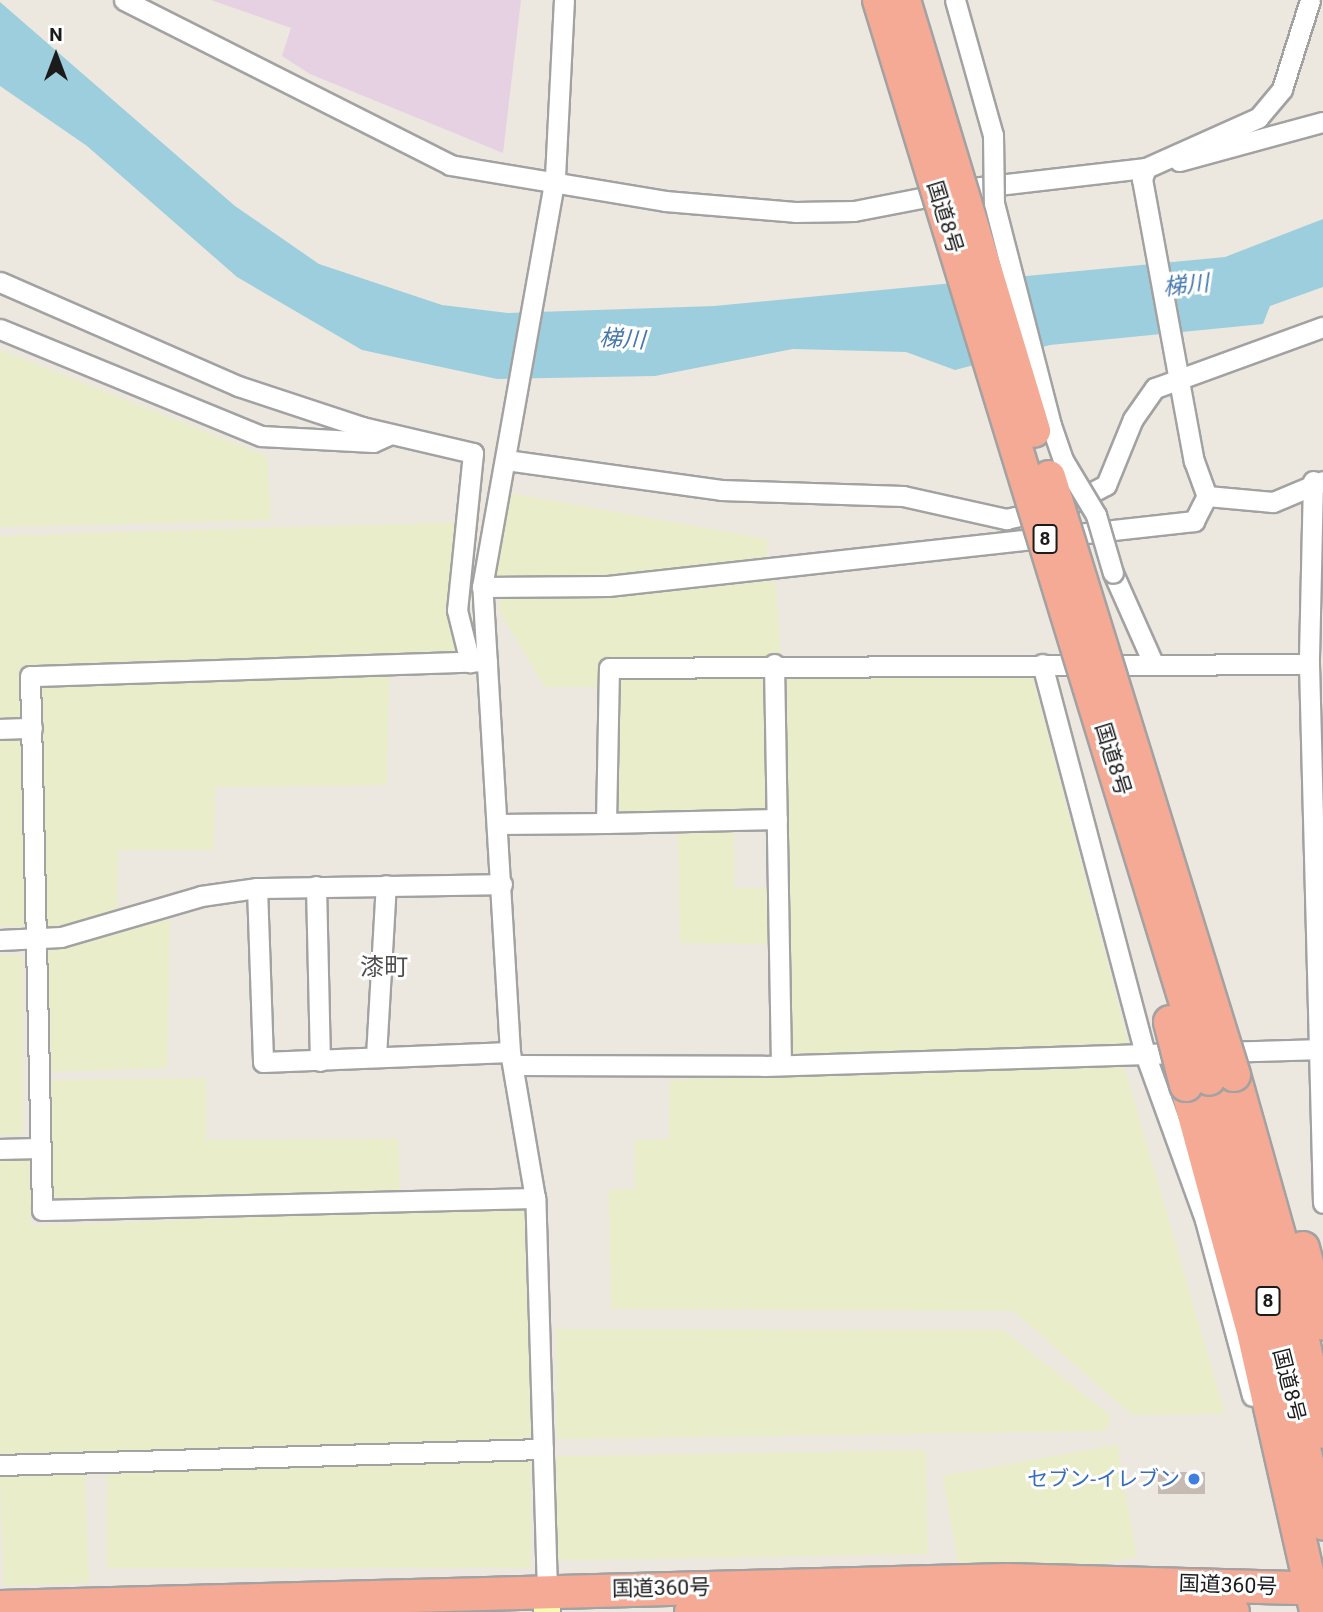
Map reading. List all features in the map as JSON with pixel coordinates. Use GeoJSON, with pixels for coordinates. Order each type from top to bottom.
{"type":"FeatureCollection","features":[{"type":"Feature","properties":{"kind":"highway"},"geometry":{"type":"LineString","coordinates":[[858,0],[968,252]]}},
{"type":"Feature","properties":{"kind":"highway","name":"国道8号"},"geometry":{"type":"LineString","coordinates":[[879,0],[968,252],[1139,801],[1220,1077],[1323,1524]]}},
{"type":"Feature","properties":{"kind":"highway","name":"国道8号"},"geometry":{"type":"LineString","coordinates":[[904,0],[968,252]]}},
{"type":"Feature","properties":{"kind":"highway"},"geometry":{"type":"LineString","coordinates":[[925,0],[977,178],[968,252]]}},
{"type":"Feature","properties":{"kind":"highway"},"geometry":{"type":"LineString","coordinates":[[1139,801],[1129,860],[1323,1323]]}},
{"type":"Feature","properties":{"kind":"highway"},"geometry":{"type":"LineString","coordinates":[[1220,1077],[1287,1476],[1316,1596]]}},
{"type":"Feature","properties":{"kind":"highway","name":"国道8号"},"geometry":{"type":"LineString","coordinates":[[1220,1077],[1284,1253],[1323,1432]]}},
{"type":"Feature","properties":{"kind":"highway","name":"国道360号"},"geometry":{"type":"LineString","coordinates":[[0,1607],[547,1601],[1007,1580],[1316,1596]]}},
{"type":"Feature","properties":{"kind":"highway","name":"国道360号"},"geometry":{"type":"LineString","coordinates":[[691,1612],[995,1604],[1233,1612]]}},
{"type":"Feature","properties":{"kind":"street"},"geometry":{"type":"LineString","coordinates":[[124,0],[450,165],[666,201],[795,212],[854,211],[972,188],[1150,169],[1188,161],[1323,122]]}},
{"type":"Feature","properties":{"kind":"street"},"geometry":{"type":"LineString","coordinates":[[547,1601],[535,1198],[513,1058],[497,824],[479,661],[482,587],[554,184],[562,0]]}},
{"type":"Feature","properties":{"kind":"street"},"geometry":{"type":"LineString","coordinates":[[955,0],[993,135],[994,203],[1051,425],[1063,460],[1096,516],[1113,573],[1153,663]]}},
{"type":"Feature","properties":{"kind":"street"},"geometry":{"type":"LineString","coordinates":[[1150,169],[1258,118],[1282,89],[1310,0]]}},
{"type":"Feature","properties":{"kind":"street"},"geometry":{"type":"LineString","coordinates":[[482,587],[608,586],[1194,521],[1207,496],[1194,461],[1178,370],[1150,169]]}},
{"type":"Feature","properties":{"kind":"street"},"geometry":{"type":"LineString","coordinates":[[0,282],[237,386],[391,435],[473,453],[457,610],[479,661]]}},
{"type":"Feature","properties":{"kind":"street"},"geometry":{"type":"LineString","coordinates":[[507,453],[721,490],[902,496],[1006,519],[1068,505],[1106,485],[1133,419],[1155,387],[1178,370],[1323,327]]}},
{"type":"Feature","properties":{"kind":"street"},"geometry":{"type":"LineString","coordinates":[[0,329],[261,436],[373,442],[391,435]]}},
{"type":"Feature","properties":{"kind":"street"},"geometry":{"type":"LineString","coordinates":[[1207,496],[1273,502],[1318,481],[1315,670],[1323,1203]]}},
{"type":"Feature","properties":{"kind":"street"},"geometry":{"type":"LineString","coordinates":[[479,661],[30,677],[42,1210],[535,1198]]}},
{"type":"Feature","properties":{"kind":"street"},"geometry":{"type":"LineString","coordinates":[[607,823],[609,668],[774,664],[1153,663],[1315,670]]}},
{"type":"Feature","properties":{"kind":"street"},"geometry":{"type":"LineString","coordinates":[[774,664],[781,1065]]}},
{"type":"Feature","properties":{"kind":"street"},"geometry":{"type":"LineString","coordinates":[[1042,664],[1145,1054],[1205,1220],[1264,1437],[1287,1476]]}},
{"type":"Feature","properties":{"kind":"street"},"geometry":{"type":"LineString","coordinates":[[0,729],[32,728]]}},
{"type":"Feature","properties":{"kind":"street"},"geometry":{"type":"LineString","coordinates":[[497,824],[777,820]]}},
{"type":"Feature","properties":{"kind":"street"},"geometry":{"type":"LineString","coordinates":[[0,940],[61,937],[201,896],[257,888],[502,884]]}},
{"type":"Feature","properties":{"kind":"street"},"geometry":{"type":"LineString","coordinates":[[376,1056],[386,885]]}},
{"type":"Feature","properties":{"kind":"street"},"geometry":{"type":"LineString","coordinates":[[316,886],[320,1061]]}},
{"type":"Feature","properties":{"kind":"street"},"geometry":{"type":"LineString","coordinates":[[257,888],[263,1062],[376,1056],[781,1065],[1321,1049]]}},
{"type":"Feature","properties":{"kind":"street"},"geometry":{"type":"LineString","coordinates":[[0,1149],[40,1148]]}},
{"type":"Feature","properties":{"kind":"street"},"geometry":{"type":"LineString","coordinates":[[0,1465],[543,1449]]}},
{"type":"Feature","properties":{"kind":"shaded area"},"geometry":{"type":"Polygon","coordinates":[[[211,0],[521,0],[503,153],[310,74],[282,56],[291,28],[211,0]]]}},
{"type":"Feature","properties":{"kind":"green space"},"geometry":{"type":"Polygon","coordinates":[[[0,350],[267,456],[271,520],[0,527],[0,350]]]}},
{"type":"Feature","properties":{"kind":"green space"},"geometry":{"type":"Polygon","coordinates":[[[492,490],[767,539],[768,565],[497,581],[492,490]]]}},
{"type":"Feature","properties":{"kind":"green space"},"geometry":{"type":"Polygon","coordinates":[[[463,522],[472,651],[21,666],[21,718],[0,719],[0,536],[463,522]]]}},
{"type":"Feature","properties":{"kind":"green space"},"geometry":{"type":"Polygon","coordinates":[[[775,581],[781,658],[606,659],[604,687],[545,687],[498,609],[502,596],[590,599],[775,581]]]}},
{"type":"Feature","properties":{"kind":"green space"},"geometry":{"type":"Polygon","coordinates":[[[1031,671],[1129,1046],[790,1056],[786,673],[1031,671]]]}},
{"type":"Feature","properties":{"kind":"green space"},"geometry":{"type":"Polygon","coordinates":[[[389,675],[387,785],[215,787],[214,850],[118,850],[117,913],[46,933],[39,685],[389,675]]]}},
{"type":"Feature","properties":{"kind":"green space"},"geometry":{"type":"Polygon","coordinates":[[[616,675],[767,675],[767,814],[616,814],[616,675]]]}},
{"type":"Feature","properties":{"kind":"green space"},"geometry":{"type":"Polygon","coordinates":[[[0,741],[25,741],[25,926],[0,926],[0,741]]]}},
{"type":"Feature","properties":{"kind":"green space"},"geometry":{"type":"Polygon","coordinates":[[[734,830],[734,888],[772,888],[772,944],[680,943],[678,832],[734,830]]]}},
{"type":"Feature","properties":{"kind":"green space"},"geometry":{"type":"Polygon","coordinates":[[[170,919],[167,1068],[52,1072],[45,953],[170,919]]]}},
{"type":"Feature","properties":{"kind":"green space"},"geometry":{"type":"Polygon","coordinates":[[[0,955],[23,955],[23,1135],[0,1135],[0,955]]]}},
{"type":"Feature","properties":{"kind":"green space"},"geometry":{"type":"Polygon","coordinates":[[[1124,1066],[1225,1414],[1132,1415],[1013,1311],[611,1309],[609,1190],[636,1189],[634,1140],[669,1139],[670,1080],[1124,1066]]]}},
{"type":"Feature","properties":{"kind":"green space"},"geometry":{"type":"Polygon","coordinates":[[[206,1078],[206,1140],[398,1139],[400,1193],[50,1202],[51,1080],[206,1078]]]}},
{"type":"Feature","properties":{"kind":"green space"},"geometry":{"type":"Polygon","coordinates":[[[31,1157],[31,1226],[526,1206],[533,1442],[0,1456],[0,1158],[31,1157]]]}},
{"type":"Feature","properties":{"kind":"green space"},"geometry":{"type":"Polygon","coordinates":[[[556,1329],[1003,1330],[1111,1416],[1106,1431],[557,1439],[556,1329]]]}},
{"type":"Feature","properties":{"kind":"green space"},"geometry":{"type":"Polygon","coordinates":[[[1117,1445],[1137,1557],[962,1588],[943,1476],[1117,1445]]]}},
{"type":"Feature","properties":{"kind":"green space"},"geometry":{"type":"Polygon","coordinates":[[[926,1450],[928,1554],[558,1560],[556,1456],[926,1450]]]}},
{"type":"Feature","properties":{"kind":"green space"},"geometry":{"type":"Polygon","coordinates":[[[107,1460],[531,1460],[531,1568],[107,1568],[107,1460]]]}},
{"type":"Feature","properties":{"kind":"green space"},"geometry":{"type":"Polygon","coordinates":[[[85,1474],[89,1583],[4,1586],[0,1477],[85,1474]]]}},
{"type":"Feature","properties":{"kind":"water","name":"梯川"},"geometry":{"type":"Polygon","coordinates":[[[0,2],[235,206],[319,264],[442,305],[508,313],[714,306],[1225,257],[1323,219],[1323,287],[1270,306],[1263,324],[1050,345],[955,370],[906,352],[793,349],[655,376],[497,379],[362,350],[237,277],[87,146],[0,86],[0,2]]]}},
{"type":"Feature","properties":{"kind":"building"},"geometry":{"type":"Polygon","coordinates":[[[1158,1472],[1205,1472],[1205,1494],[1158,1494],[1158,1472]]]}},
{"type":"Feature","properties":{"kind":"place","name":"セブン-イレブン"},"geometry":{"type":"Point","coordinates":[1194,1479]}},
{"type":"Feature","properties":{"kind":"district","name":"漆町"},"geometry":{"type":"Point","coordinates":[384,968]}}]}
